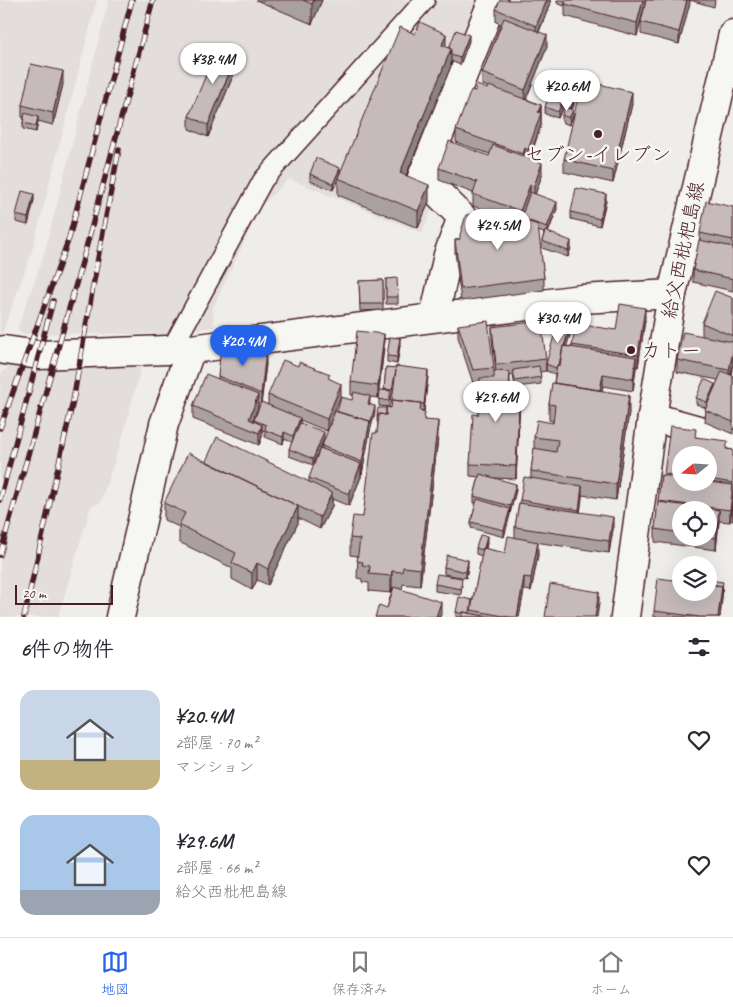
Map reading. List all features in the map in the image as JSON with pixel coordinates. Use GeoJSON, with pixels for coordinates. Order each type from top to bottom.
{"type":"FeatureCollection","features":[{"type":"Feature","properties":{"kind":"street"},"geometry":{"type":"LineString","coordinates":[[434,318],[448,255],[462,217],[422,176],[492,0]]}},
{"type":"Feature","properties":{"kind":"street","name":"給父西枇杷島線"},"geometry":{"type":"LineString","coordinates":[[626,617],[652,417],[672,294],[696,249],[733,34]]}},
{"type":"Feature","properties":{"kind":"street"},"geometry":{"type":"LineString","coordinates":[[2,349],[38,355],[181,350],[581,299],[672,294]]}},
{"type":"Feature","properties":{"kind":"street"},"geometry":{"type":"LineString","coordinates":[[120,617],[181,350]]}},
{"type":"Feature","properties":{"kind":"street"},"geometry":{"type":"LineString","coordinates":[[652,417],[702,431],[733,445]]}},
{"type":"Feature","properties":{"kind":"lane"},"geometry":{"type":"LineString","coordinates":[[181,350],[263,180],[425,0]]}},
{"type":"Feature","properties":{"kind":"shaded area"},"geometry":{"type":"Polygon","coordinates":[[[0,0],[97,0],[31,255],[0,339],[0,0]]]}},
{"type":"Feature","properties":{"kind":"shaded area"},"geometry":{"type":"Polygon","coordinates":[[[109,0],[485,0],[414,179],[435,202],[422,233],[289,179],[261,206],[213,308],[214,327],[161,334],[24,334],[17,329],[43,258],[109,0]]]}},
{"type":"Feature","properties":{"kind":"shaded area"},"geometry":{"type":"Polygon","coordinates":[[[11,366],[141,367],[122,439],[100,503],[91,506],[58,617],[0,617],[0,377],[2,372],[11,366]]]}},
{"type":"Feature","properties":{"kind":"building"},"geometry":{"type":"Polygon","coordinates":[[[303,0],[314,0],[312,4],[303,0]]]}},
{"type":"Feature","properties":{"kind":"building"},"geometry":{"type":"Polygon","coordinates":[[[500,0],[547,0],[536,26],[496,9],[500,0]]]}},
{"type":"Feature","properties":{"kind":"building"},"geometry":{"type":"Polygon","coordinates":[[[566,0],[643,0],[637,23],[565,4],[566,0]]]}},
{"type":"Feature","properties":{"kind":"building"},"geometry":{"type":"Polygon","coordinates":[[[646,0],[687,0],[679,32],[641,22],[646,0]]]}},
{"type":"Feature","properties":{"kind":"building"},"geometry":{"type":"Polygon","coordinates":[[[504,18],[547,35],[525,90],[482,73],[504,18]]]}},
{"type":"Feature","properties":{"kind":"building"},"geometry":{"type":"Polygon","coordinates":[[[420,22],[446,34],[442,45],[451,49],[400,173],[429,185],[418,211],[338,178],[400,27],[415,34],[420,22]]]}},
{"type":"Feature","properties":{"kind":"building"},"geometry":{"type":"Polygon","coordinates":[[[456,30],[469,35],[460,58],[451,55],[451,49],[449,48],[456,30]]]}},
{"type":"Feature","properties":{"kind":"building"},"geometry":{"type":"Polygon","coordinates":[[[218,46],[237,54],[208,125],[189,116],[218,46]]]}},
{"type":"Feature","properties":{"kind":"building"},"geometry":{"type":"Polygon","coordinates":[[[31,64],[63,71],[53,113],[22,105],[31,64]]]}},
{"type":"Feature","properties":{"kind":"building"},"geometry":{"type":"Polygon","coordinates":[[[582,80],[632,92],[613,171],[564,159],[582,80]]]}},
{"type":"Feature","properties":{"kind":"building"},"geometry":{"type":"Polygon","coordinates":[[[477,85],[487,89],[489,86],[541,105],[538,112],[541,113],[528,150],[525,148],[523,154],[456,130],[471,90],[475,91],[477,85]]]}},
{"type":"Feature","properties":{"kind":"building"},"geometry":{"type":"Polygon","coordinates":[[[562,87],[569,90],[565,100],[558,97],[562,87]]]}},
{"type":"Feature","properties":{"kind":"building"},"geometry":{"type":"Polygon","coordinates":[[[568,96],[574,98],[571,108],[564,106],[568,96]]]}},
{"type":"Feature","properties":{"kind":"building"},"geometry":{"type":"Polygon","coordinates":[[[548,98],[562,102],[558,112],[545,107],[548,98]]]}},
{"type":"Feature","properties":{"kind":"building"},"geometry":{"type":"Polygon","coordinates":[[[564,107],[573,110],[569,118],[562,115],[564,107]]]}},
{"type":"Feature","properties":{"kind":"building"},"geometry":{"type":"Polygon","coordinates":[[[25,113],[38,117],[36,126],[23,123],[25,113]]]}},
{"type":"Feature","properties":{"kind":"building"},"geometry":{"type":"Polygon","coordinates":[[[449,141],[489,156],[493,145],[542,163],[534,186],[530,185],[520,211],[473,194],[477,182],[439,168],[449,141]]]}},
{"type":"Feature","properties":{"kind":"building"},"geometry":{"type":"Polygon","coordinates":[[[316,158],[340,168],[333,184],[310,174],[316,158]]]}},
{"type":"Feature","properties":{"kind":"building"},"geometry":{"type":"Polygon","coordinates":[[[576,188],[606,194],[600,219],[571,212],[576,188]]]}},
{"type":"Feature","properties":{"kind":"building"},"geometry":{"type":"Polygon","coordinates":[[[22,191],[34,194],[28,218],[16,215],[22,191]]]}},
{"type":"Feature","properties":{"kind":"building"},"geometry":{"type":"Polygon","coordinates":[[[530,192],[557,202],[547,227],[521,218],[530,192]]]}},
{"type":"Feature","properties":{"kind":"building"},"geometry":{"type":"Polygon","coordinates":[[[706,201],[733,207],[733,240],[700,233],[706,201]]]}},
{"type":"Feature","properties":{"kind":"building"},"geometry":{"type":"Polygon","coordinates":[[[497,212],[538,225],[544,278],[461,289],[455,240],[460,239],[466,215],[497,212]]]}},
{"type":"Feature","properties":{"kind":"building"},"geometry":{"type":"Polygon","coordinates":[[[545,231],[571,241],[568,251],[542,241],[545,231]]]}},
{"type":"Feature","properties":{"kind":"building"},"geometry":{"type":"Polygon","coordinates":[[[699,240],[733,247],[733,279],[693,270],[699,240]]]}},
{"type":"Feature","properties":{"kind":"building"},"geometry":{"type":"Polygon","coordinates":[[[397,278],[398,297],[386,297],[386,279],[397,278]]]}},
{"type":"Feature","properties":{"kind":"building"},"geometry":{"type":"Polygon","coordinates":[[[383,280],[383,304],[360,304],[359,281],[383,280]]]}},
{"type":"Feature","properties":{"kind":"building"},"geometry":{"type":"Polygon","coordinates":[[[715,291],[733,298],[733,336],[702,323],[715,291]]]}},
{"type":"Feature","properties":{"kind":"building"},"geometry":{"type":"Polygon","coordinates":[[[620,304],[645,308],[638,355],[572,345],[576,324],[616,330],[620,304]]]}},
{"type":"Feature","properties":{"kind":"building"},"geometry":{"type":"Polygon","coordinates":[[[488,321],[494,368],[473,370],[458,325],[488,321]]]}},
{"type":"Feature","properties":{"kind":"building"},"geometry":{"type":"Polygon","coordinates":[[[541,321],[546,359],[496,365],[492,327],[541,321]]]}},
{"type":"Feature","properties":{"kind":"building"},"geometry":{"type":"Polygon","coordinates":[[[558,322],[571,325],[563,346],[559,365],[556,368],[546,364],[558,322]]]}},
{"type":"Feature","properties":{"kind":"building"},"geometry":{"type":"Polygon","coordinates":[[[357,331],[384,334],[378,386],[351,382],[357,331]]]}},
{"type":"Feature","properties":{"kind":"building"},"geometry":{"type":"Polygon","coordinates":[[[683,332],[733,342],[729,370],[677,360],[683,332]]]}},
{"type":"Feature","properties":{"kind":"building"},"geometry":{"type":"Polygon","coordinates":[[[390,337],[400,338],[397,357],[387,356],[390,337]]]}},
{"type":"Feature","properties":{"kind":"building"},"geometry":{"type":"Polygon","coordinates":[[[221,346],[266,352],[261,394],[218,376],[221,346]]]}},
{"type":"Feature","properties":{"kind":"building"},"geometry":{"type":"Polygon","coordinates":[[[563,346],[636,357],[633,379],[603,374],[600,390],[554,383],[557,365],[560,365],[563,346]]]}},
{"type":"Feature","properties":{"kind":"building"},"geometry":{"type":"Polygon","coordinates":[[[283,360],[298,366],[299,362],[330,374],[328,378],[341,384],[327,419],[268,395],[283,360]]]}},
{"type":"Feature","properties":{"kind":"building"},"geometry":{"type":"Polygon","coordinates":[[[396,366],[428,370],[424,404],[392,400],[396,370],[392,390],[384,389],[386,367],[396,368],[396,366]]]}},
{"type":"Feature","properties":{"kind":"building"},"geometry":{"type":"Polygon","coordinates":[[[539,366],[541,377],[515,381],[513,370],[539,366]]]}},
{"type":"Feature","properties":{"kind":"building"},"geometry":{"type":"Polygon","coordinates":[[[494,371],[510,372],[509,387],[520,387],[516,466],[470,464],[473,414],[478,415],[480,378],[494,378],[494,371]]]}},
{"type":"Feature","properties":{"kind":"building"},"geometry":{"type":"Polygon","coordinates":[[[722,371],[733,376],[733,422],[705,410],[722,371]]]}},
{"type":"Feature","properties":{"kind":"building"},"geometry":{"type":"Polygon","coordinates":[[[206,374],[258,395],[249,419],[262,425],[259,433],[193,406],[206,374]]]}},
{"type":"Feature","properties":{"kind":"building"},"geometry":{"type":"Polygon","coordinates":[[[704,379],[715,384],[707,402],[696,398],[704,379]]]}},
{"type":"Feature","properties":{"kind":"building"},"geometry":{"type":"Polygon","coordinates":[[[552,383],[629,395],[616,484],[531,471],[534,448],[556,452],[558,440],[534,437],[537,420],[553,423],[555,405],[549,404],[552,383]]]}},
{"type":"Feature","properties":{"kind":"building"},"geometry":{"type":"Polygon","coordinates":[[[380,390],[391,391],[389,401],[379,399],[380,390]]]}},
{"type":"Feature","properties":{"kind":"building"},"geometry":{"type":"Polygon","coordinates":[[[354,392],[370,396],[368,404],[375,406],[370,424],[370,421],[337,412],[341,397],[352,400],[354,392]]]}},
{"type":"Feature","properties":{"kind":"building"},"geometry":{"type":"Polygon","coordinates":[[[392,400],[421,403],[420,411],[425,412],[424,420],[438,421],[420,569],[403,567],[402,572],[392,571],[391,576],[369,574],[370,566],[362,565],[363,562],[357,561],[360,539],[350,538],[353,516],[363,517],[373,433],[377,433],[379,414],[386,415],[386,407],[391,408],[392,400]]]}},
{"type":"Feature","properties":{"kind":"building"},"geometry":{"type":"Polygon","coordinates":[[[261,402],[300,418],[293,436],[284,432],[283,437],[265,430],[266,425],[254,420],[261,402]]]}},
{"type":"Feature","properties":{"kind":"building"},"geometry":{"type":"Polygon","coordinates":[[[378,408],[386,408],[386,415],[379,414],[377,416],[378,408]]]}},
{"type":"Feature","properties":{"kind":"building"},"geometry":{"type":"Polygon","coordinates":[[[335,411],[370,421],[362,462],[322,446],[335,411]]]}},
{"type":"Feature","properties":{"kind":"building"},"geometry":{"type":"Polygon","coordinates":[[[300,423],[324,432],[313,459],[289,449],[300,423]]]}},
{"type":"Feature","properties":{"kind":"building"},"geometry":{"type":"Polygon","coordinates":[[[670,426],[696,429],[695,437],[728,441],[726,449],[733,450],[733,483],[718,480],[718,446],[672,446],[672,475],[664,474],[670,426]]]}},
{"type":"Feature","properties":{"kind":"building"},"geometry":{"type":"Polygon","coordinates":[[[217,437],[332,493],[320,517],[206,461],[217,437]]]}},
{"type":"Feature","properties":{"kind":"building"},"geometry":{"type":"Polygon","coordinates":[[[320,448],[361,464],[349,494],[309,478],[320,448]]]}},
{"type":"Feature","properties":{"kind":"building"},"geometry":{"type":"Polygon","coordinates":[[[188,453],[298,506],[268,569],[257,563],[252,573],[232,563],[236,553],[179,525],[185,513],[164,503],[188,453]]]}},
{"type":"Feature","properties":{"kind":"building"},"geometry":{"type":"Polygon","coordinates":[[[480,474],[516,484],[510,506],[474,496],[480,474]]]}},
{"type":"Feature","properties":{"kind":"building"},"geometry":{"type":"Polygon","coordinates":[[[661,475],[672,477],[672,491],[718,491],[718,483],[733,485],[730,510],[717,508],[717,501],[672,501],[672,503],[658,501],[661,475]]]}},
{"type":"Feature","properties":{"kind":"building"},"geometry":{"type":"Polygon","coordinates":[[[524,477],[582,486],[579,510],[520,500],[524,477]]]}},
{"type":"Feature","properties":{"kind":"building"},"geometry":{"type":"Polygon","coordinates":[[[477,499],[510,509],[504,530],[471,522],[477,499]]]}},
{"type":"Feature","properties":{"kind":"building"},"geometry":{"type":"Polygon","coordinates":[[[658,502],[672,504],[672,532],[655,529],[658,502]]]}},
{"type":"Feature","properties":{"kind":"building"},"geometry":{"type":"Polygon","coordinates":[[[519,503],[613,517],[609,541],[515,527],[519,503]]]}},
{"type":"Feature","properties":{"kind":"building"},"geometry":{"type":"Polygon","coordinates":[[[717,510],[719,510],[717,529],[717,510]]]}},
{"type":"Feature","properties":{"kind":"building"},"geometry":{"type":"Polygon","coordinates":[[[480,535],[487,536],[483,550],[476,548],[480,535]]]}},
{"type":"Feature","properties":{"kind":"building"},"geometry":{"type":"Polygon","coordinates":[[[508,536],[538,542],[531,578],[524,577],[517,617],[471,610],[483,548],[505,553],[508,536]]]}},
{"type":"Feature","properties":{"kind":"building"},"geometry":{"type":"Polygon","coordinates":[[[447,555],[468,560],[466,572],[444,567],[447,555]]]}},
{"type":"Feature","properties":{"kind":"building"},"geometry":{"type":"Polygon","coordinates":[[[437,574],[462,578],[461,589],[435,584],[437,574]]]}},
{"type":"Feature","properties":{"kind":"building"},"geometry":{"type":"Polygon","coordinates":[[[658,578],[672,580],[672,601],[717,601],[717,585],[722,586],[718,617],[700,617],[654,611],[658,578]]]}},
{"type":"Feature","properties":{"kind":"building"},"geometry":{"type":"Polygon","coordinates":[[[717,581],[723,582],[722,589],[722,586],[717,585],[717,581]]]}},
{"type":"Feature","properties":{"kind":"building"},"geometry":{"type":"Polygon","coordinates":[[[550,584],[599,592],[595,617],[545,617],[550,584]]]}},
{"type":"Feature","properties":{"kind":"building"},"geometry":{"type":"Polygon","coordinates":[[[394,587],[441,602],[436,617],[375,617],[379,605],[387,608],[394,587]]]}},
{"type":"Feature","properties":{"kind":"building"},"geometry":{"type":"Polygon","coordinates":[[[459,597],[472,600],[470,613],[456,612],[459,597]]]}},
{"type":"Feature","properties":{"kind":"building"},"geometry":{"type":"Polygon","coordinates":[[[463,612],[490,617],[462,617],[463,612]]]}},
{"type":"Feature","properties":{"kind":"railway"},"geometry":{"type":"LineString","coordinates":[[0,428],[69,238],[132,0]]}},
{"type":"Feature","properties":{"kind":"railway"},"geometry":{"type":"LineString","coordinates":[[0,555],[153,0]]}},
{"type":"Feature","properties":{"kind":"railway"},"geometry":{"type":"LineString","coordinates":[[24,617],[73,401],[119,149]]}},
{"type":"Feature","properties":{"kind":"railway"},"geometry":{"type":"LineString","coordinates":[[0,500],[53,301]]}},
{"type":"Feature","properties":{"kind":"place","name":"セブン-イレブン"},"geometry":{"type":"Point","coordinates":[598,134]}},
{"type":"Feature","properties":{"kind":"place","name":"カトー"},"geometry":{"type":"Point","coordinates":[631,350]}}]}
